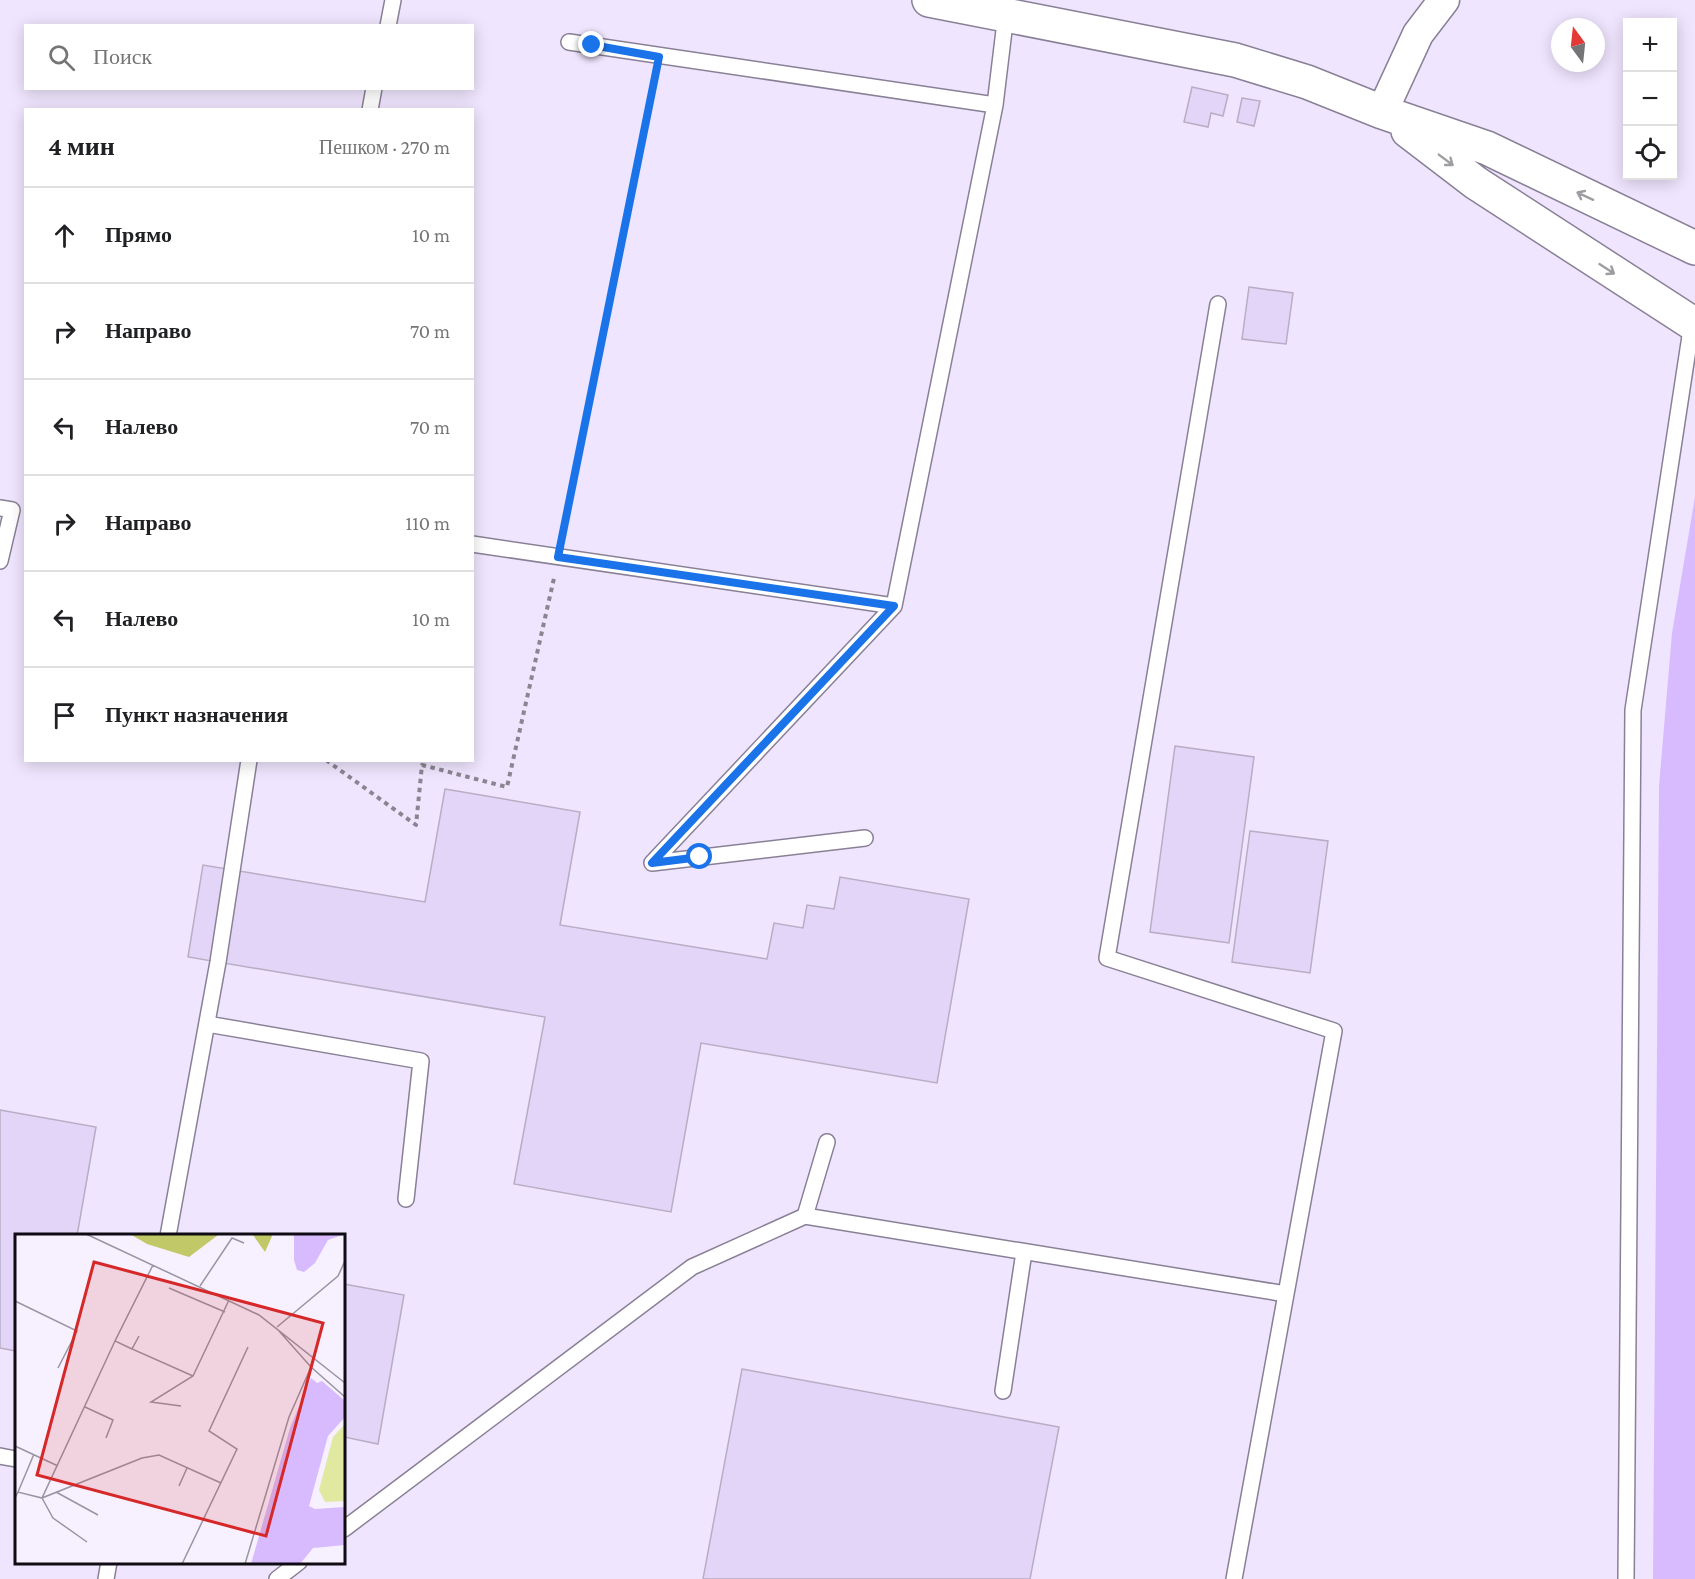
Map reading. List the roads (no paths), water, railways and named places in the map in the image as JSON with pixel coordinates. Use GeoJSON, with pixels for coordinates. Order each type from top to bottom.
{"type":"FeatureCollection","features":[{"type":"Feature","properties":{"kind":"street"},"geometry":{"type":"LineString","coordinates":[[929,0],[1235,60],[1307,82],[1382,112],[1487,148],[1695,248]]}},
{"type":"Feature","properties":{"kind":"street"},"geometry":{"type":"LineString","coordinates":[[1382,112],[1418,34],[1444,0]]}},
{"type":"Feature","properties":{"kind":"street"},"geometry":{"type":"LineString","coordinates":[[1382,112],[1476,183],[1693,324]]}},
{"type":"Feature","properties":{"kind":"lane"},"geometry":{"type":"LineString","coordinates":[[388,24],[393,0]]}},
{"type":"Feature","properties":{"kind":"lane"},"geometry":{"type":"LineString","coordinates":[[865,838],[652,863],[894,606],[995,105],[1006,14]]}},
{"type":"Feature","properties":{"kind":"lane"},"geometry":{"type":"LineString","coordinates":[[569,42],[995,105]]}},
{"type":"Feature","properties":{"kind":"lane"},"geometry":{"type":"LineString","coordinates":[[370,108],[374,90]]}},
{"type":"Feature","properties":{"kind":"lane"},"geometry":{"type":"LineString","coordinates":[[1218,304],[1107,958],[1334,1031],[1234,1579]]}},
{"type":"Feature","properties":{"kind":"lane"},"geometry":{"type":"LineString","coordinates":[[1626,1579],[1633,710],[1693,324]]}},
{"type":"Feature","properties":{"kind":"lane"},"geometry":{"type":"LineString","coordinates":[[0,508],[12,510],[0,561]]}},
{"type":"Feature","properties":{"kind":"lane"},"geometry":{"type":"LineString","coordinates":[[474,544],[894,606]]}},
{"type":"Feature","properties":{"kind":"lane"},"geometry":{"type":"LineString","coordinates":[[168,1234],[207,1024],[249,762]]}},
{"type":"Feature","properties":{"kind":"lane"},"geometry":{"type":"LineString","coordinates":[[207,1024],[421,1061],[406,1198]]}},
{"type":"Feature","properties":{"kind":"lane"},"geometry":{"type":"LineString","coordinates":[[805,1216],[827,1142]]}},
{"type":"Feature","properties":{"kind":"lane"},"geometry":{"type":"LineString","coordinates":[[345,1528],[692,1267],[805,1216],[1286,1294]]}},
{"type":"Feature","properties":{"kind":"lane"},"geometry":{"type":"LineString","coordinates":[[1003,1391],[1024,1252]]}},
{"type":"Feature","properties":{"kind":"lane"},"geometry":{"type":"LineString","coordinates":[[0,1456],[15,1459]]}},
{"type":"Feature","properties":{"kind":"lane"},"geometry":{"type":"LineString","coordinates":[[106,1579],[109,1564]]}},
{"type":"Feature","properties":{"kind":"lane"},"geometry":{"type":"LineString","coordinates":[[277,1579],[297,1564]]}}]}
